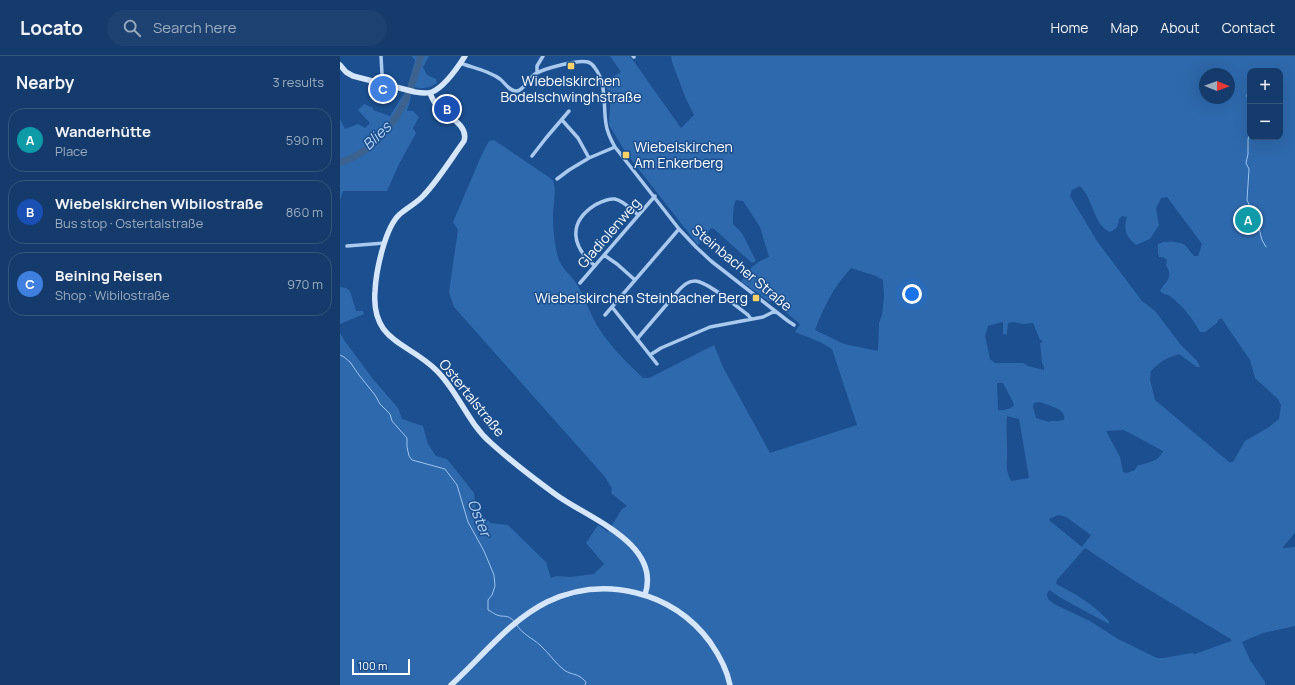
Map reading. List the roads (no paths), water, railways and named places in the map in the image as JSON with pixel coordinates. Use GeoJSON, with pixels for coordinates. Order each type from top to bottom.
{"type":"FeatureCollection","features":[{"type":"Feature","properties":{"kind":"main road"},"geometry":{"type":"LineString","coordinates":[[340,65],[349,74],[415,92],[430,92],[444,82],[465,56]]}},
{"type":"Feature","properties":{"kind":"main road","name":"Ostertalstraße"},"geometry":{"type":"LineString","coordinates":[[430,92],[437,106],[462,128],[465,137],[464,141],[424,195],[399,214],[393,222],[385,243],[376,280],[374,300],[378,320],[387,335],[436,369],[447,382],[470,420],[490,442],[556,495],[612,529],[634,548],[643,560],[647,571],[647,588],[644,595]]}},
{"type":"Feature","properties":{"kind":"main road"},"geometry":{"type":"LineString","coordinates":[[451,685],[507,631],[531,611],[560,597],[585,591],[610,589],[629,591],[644,595],[673,607],[689,619],[713,646],[721,658],[729,676],[730,685]]}},
{"type":"Feature","properties":{"kind":"street"},"geometry":{"type":"LineString","coordinates":[[381,56],[381,82]]}},
{"type":"Feature","properties":{"kind":"street"},"geometry":{"type":"LineString","coordinates":[[537,73],[537,66],[542,56]]}},
{"type":"Feature","properties":{"kind":"street","name":"Steinbacher Straße"},"geometry":{"type":"LineString","coordinates":[[460,63],[493,75],[514,91],[519,90],[537,73],[580,62],[589,62],[598,75],[604,94],[606,125],[610,138],[615,147],[679,229],[696,247],[794,325]]}},
{"type":"Feature","properties":{"kind":"street"},"geometry":{"type":"LineString","coordinates":[[532,156],[569,111]]}},
{"type":"Feature","properties":{"kind":"street"},"geometry":{"type":"LineString","coordinates":[[562,120],[578,138],[589,158]]}},
{"type":"Feature","properties":{"kind":"street"},"geometry":{"type":"LineString","coordinates":[[557,180],[569,170],[589,158],[615,147]]}},
{"type":"Feature","properties":{"kind":"street","name":"Gladiolenweg"},"geometry":{"type":"LineString","coordinates":[[580,283],[654,196]]}},
{"type":"Feature","properties":{"kind":"street"},"geometry":{"type":"LineString","coordinates":[[595,266],[583,254],[576,239],[577,227],[588,210],[599,203],[613,199],[622,202],[638,215]]}},
{"type":"Feature","properties":{"kind":"street"},"geometry":{"type":"LineString","coordinates":[[605,315],[679,229]]}},
{"type":"Feature","properties":{"kind":"street"},"geometry":{"type":"LineString","coordinates":[[348,246],[385,243]]}},
{"type":"Feature","properties":{"kind":"street"},"geometry":{"type":"LineString","coordinates":[[604,255],[636,280]]}},
{"type":"Feature","properties":{"kind":"street"},"geometry":{"type":"LineString","coordinates":[[637,339],[679,290],[684,285],[691,282],[700,282],[708,286],[748,314],[751,319]]}},
{"type":"Feature","properties":{"kind":"street"},"geometry":{"type":"LineString","coordinates":[[612,307],[657,364]]}},
{"type":"Feature","properties":{"kind":"street"},"geometry":{"type":"LineString","coordinates":[[650,355],[661,348],[710,327],[751,319],[775,311]]}},
{"type":"Feature","properties":{"kind":"waterway","name":"Blies"},"geometry":{"type":"LineString","coordinates":[[340,162],[359,154],[375,142],[392,123],[399,113],[409,92],[421,56]]}},
{"type":"Feature","properties":{"kind":"waterway"},"geometry":{"type":"LineString","coordinates":[[1248,140],[1248,154],[1246,163],[1249,169],[1247,200],[1258,224],[1262,240],[1266,247]]}},
{"type":"Feature","properties":{"kind":"waterway","name":"Oster"},"geometry":{"type":"LineString","coordinates":[[340,355],[350,362],[380,404],[390,414],[392,421],[407,438],[409,456],[412,460],[445,469],[457,485],[468,522],[484,551],[494,575],[495,586],[492,595],[488,600],[488,610],[497,615],[506,616],[515,622]]}},
{"type":"Feature","properties":{"kind":"waterway","name":"Oster"},"geometry":{"type":"LineString","coordinates":[[516,624],[524,633],[537,642],[564,670],[583,679],[586,682],[585,685]]}},
{"type":"Feature","properties":{"kind":"place","name":"Wiebelskirchen Bodelschwinghstraße"},"geometry":{"type":"Point","coordinates":[571,66]}},
{"type":"Feature","properties":{"kind":"place","name":"Beining Reisen"},"geometry":{"type":"Point","coordinates":[383,89]}},
{"type":"Feature","properties":{"kind":"place","name":"Wiebelskirchen Wibilostraße"},"geometry":{"type":"Point","coordinates":[447,109]}},
{"type":"Feature","properties":{"kind":"place","name":"Wiebelskirchen Am Enkerberg"},"geometry":{"type":"Point","coordinates":[626,155]}},
{"type":"Feature","properties":{"kind":"place","name":"Wanderhütte"},"geometry":{"type":"Point","coordinates":[1248,220]}},
{"type":"Feature","properties":{"kind":"place","name":"Wiebelskirchen Steinbacher Berg"},"geometry":{"type":"Point","coordinates":[756,298]}}]}
